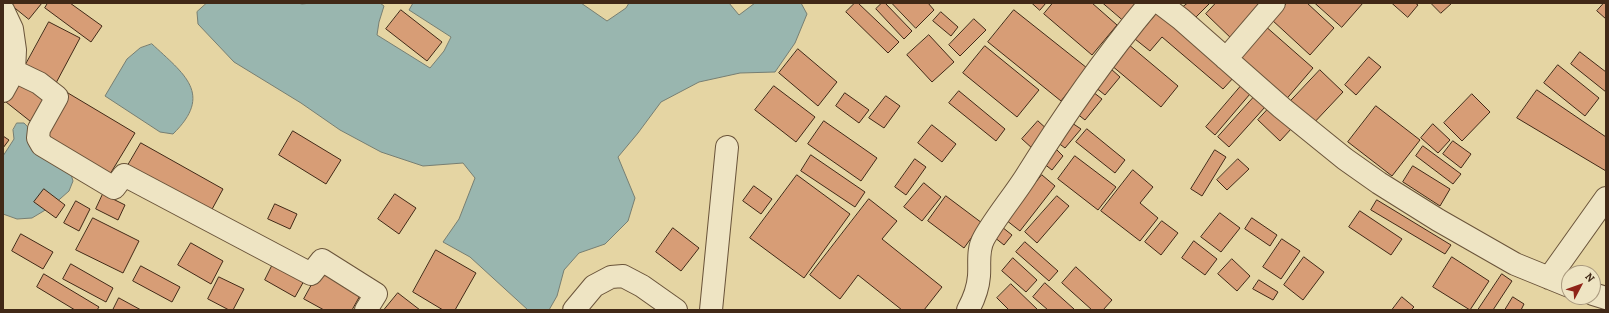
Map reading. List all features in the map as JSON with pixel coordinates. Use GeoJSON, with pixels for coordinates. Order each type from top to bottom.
{"type":"FeatureCollection","features":[{"type":"Feature","properties":{"kind":"street"},"geometry":{"type":"LineString","coordinates":[[968,310],[976,295],[979,276],[979,255],[983,239],[1045,144],[1099,67],[1150,3]]}},
{"type":"Feature","properties":{"kind":"street"},"geometry":{"type":"LineString","coordinates":[[1160,3],[1181,19],[1282,108],[1345,159],[1379,184],[1515,264],[1561,283]]}},
{"type":"Feature","properties":{"kind":"street"},"geometry":{"type":"LineString","coordinates":[[1226,59],[1274,3]]}},
{"type":"Feature","properties":{"kind":"street"},"geometry":{"type":"LineString","coordinates":[[3,10],[12,29],[15,50],[14,71],[3,90]]}},
{"type":"Feature","properties":{"kind":"street"},"geometry":{"type":"LineString","coordinates":[[14,71],[39,83],[58,97],[39,129],[38,138],[42,145],[114,188],[124,176],[311,274],[322,260],[376,294],[366,310]]}},
{"type":"Feature","properties":{"kind":"street"},"geometry":{"type":"LineString","coordinates":[[712,310],[727,147]]}},
{"type":"Feature","properties":{"kind":"street"},"geometry":{"type":"LineString","coordinates":[[1549,278],[1606,198]]}},
{"type":"Feature","properties":{"kind":"street"},"geometry":{"type":"LineString","coordinates":[[574,310],[594,286],[611,277],[623,276],[642,286],[676,310]]}},
{"type":"Feature","properties":{"kind":"water"},"geometry":{"type":"Polygon","coordinates":[[[207,3],[380,3],[384,6],[377,35],[430,68],[444,51],[451,37],[409,10],[413,3],[581,3],[607,21],[626,8],[629,3],[729,3],[739,15],[755,3],[801,3],[807,14],[795,43],[775,72],[740,73],[699,82],[661,102],[618,157],[635,198],[628,221],[605,244],[579,253],[564,270],[557,296],[549,310],[528,310],[470,257],[443,242],[459,219],[475,178],[463,163],[423,166],[381,152],[340,130],[301,103],[234,62],[198,24],[197,12],[207,3]]]}},
{"type":"Feature","properties":{"kind":"water"},"geometry":{"type":"Polygon","coordinates":[[[152,44],[184,75],[190,85],[193,96],[192,107],[185,120],[173,134],[160,132],[105,96],[127,59],[140,48],[152,44]]]}},
{"type":"Feature","properties":{"kind":"water"},"geometry":{"type":"Polygon","coordinates":[[[17,123],[24,123],[70,171],[73,181],[69,191],[52,206],[32,218],[17,219],[3,214],[3,156],[14,139],[13,130],[17,123]]]}},
{"type":"Feature","properties":{"kind":"building"},"geometry":{"type":"Polygon","coordinates":[[[9,3],[42,3],[29,19],[9,3]]]}},
{"type":"Feature","properties":{"kind":"building"},"geometry":{"type":"Polygon","coordinates":[[[48,3],[70,3],[102,26],[91,42],[45,8],[48,3]]]}},
{"type":"Feature","properties":{"kind":"building"},"geometry":{"type":"Polygon","coordinates":[[[855,3],[858,3],[899,42],[888,53],[846,12],[855,3]]]}},
{"type":"Feature","properties":{"kind":"building"},"geometry":{"type":"Polygon","coordinates":[[[882,3],[885,3],[912,31],[904,39],[876,9],[882,3]]]}},
{"type":"Feature","properties":{"kind":"building"},"geometry":{"type":"Polygon","coordinates":[[[892,3],[928,3],[934,10],[916,28],[892,3]]]}},
{"type":"Feature","properties":{"kind":"building"},"geometry":{"type":"Polygon","coordinates":[[[1032,3],[1046,3],[1040,10],[1032,3]]]}},
{"type":"Feature","properties":{"kind":"building"},"geometry":{"type":"Polygon","coordinates":[[[1053,3],[1092,3],[1117,25],[1092,55],[1044,14],[1053,3]]]}},
{"type":"Feature","properties":{"kind":"building"},"geometry":{"type":"Polygon","coordinates":[[[1103,3],[1137,3],[1123,20],[1103,3]]]}},
{"type":"Feature","properties":{"kind":"building"},"geometry":{"type":"Polygon","coordinates":[[[1188,3],[1210,3],[1195,18],[1183,7],[1188,3]]]}},
{"type":"Feature","properties":{"kind":"building"},"geometry":{"type":"Polygon","coordinates":[[[1216,3],[1270,3],[1234,41],[1206,14],[1216,3]]]}},
{"type":"Feature","properties":{"kind":"building"},"geometry":{"type":"Polygon","coordinates":[[[1287,3],[1307,3],[1334,28],[1310,55],[1272,20],[1287,3]]]}},
{"type":"Feature","properties":{"kind":"building"},"geometry":{"type":"Polygon","coordinates":[[[1315,3],[1363,3],[1342,27],[1315,3]]]}},
{"type":"Feature","properties":{"kind":"building"},"geometry":{"type":"Polygon","coordinates":[[[1392,3],[1415,3],[1418,5],[1408,17],[1392,3]]]}},
{"type":"Feature","properties":{"kind":"building"},"geometry":{"type":"Polygon","coordinates":[[[1431,3],[1452,3],[1441,13],[1431,3]]]}},
{"type":"Feature","properties":{"kind":"building"},"geometry":{"type":"Polygon","coordinates":[[[1604,3],[1606,3],[1606,19],[1597,11],[1604,3]]]}},
{"type":"Feature","properties":{"kind":"building"},"geometry":{"type":"Polygon","coordinates":[[[401,10],[442,42],[427,61],[386,29],[401,10]]]}},
{"type":"Feature","properties":{"kind":"building"},"geometry":{"type":"Polygon","coordinates":[[[1014,10],[1087,68],[1061,101],[988,42],[1014,10]]]}},
{"type":"Feature","properties":{"kind":"building"},"geometry":{"type":"Polygon","coordinates":[[[1159,11],[1235,76],[1223,89],[1162,37],[1150,51],[1135,39],[1159,11]]]}},
{"type":"Feature","properties":{"kind":"building"},"geometry":{"type":"Polygon","coordinates":[[[941,12],[958,27],[951,36],[933,21],[941,12]]]}},
{"type":"Feature","properties":{"kind":"building"},"geometry":{"type":"Polygon","coordinates":[[[974,19],[986,30],[960,56],[949,45],[974,19]]]}},
{"type":"Feature","properties":{"kind":"building"},"geometry":{"type":"Polygon","coordinates":[[[49,22],[80,38],[56,83],[25,66],[49,22]]]}},
{"type":"Feature","properties":{"kind":"building"},"geometry":{"type":"Polygon","coordinates":[[[1264,25],[1313,68],[1283,103],[1233,59],[1264,25]]]}},
{"type":"Feature","properties":{"kind":"building"},"geometry":{"type":"Polygon","coordinates":[[[929,35],[954,62],[932,82],[907,55],[929,35]]]}},
{"type":"Feature","properties":{"kind":"building"},"geometry":{"type":"Polygon","coordinates":[[[1128,44],[1178,86],[1161,107],[1111,65],[1128,44]]]}},
{"type":"Feature","properties":{"kind":"building"},"geometry":{"type":"Polygon","coordinates":[[[985,46],[1039,90],[1017,117],[963,73],[985,46]]]}},
{"type":"Feature","properties":{"kind":"building"},"geometry":{"type":"Polygon","coordinates":[[[798,49],[837,82],[818,106],[779,73],[798,49]]]}},
{"type":"Feature","properties":{"kind":"building"},"geometry":{"type":"Polygon","coordinates":[[[1580,52],[1606,72],[1606,92],[1571,64],[1580,52]]]}},
{"type":"Feature","properties":{"kind":"building"},"geometry":{"type":"Polygon","coordinates":[[[1369,57],[1381,67],[1356,95],[1345,85],[1369,57]]]}},
{"type":"Feature","properties":{"kind":"building"},"geometry":{"type":"Polygon","coordinates":[[[1558,65],[1599,98],[1585,116],[1544,83],[1558,65]]]}},
{"type":"Feature","properties":{"kind":"building"},"geometry":{"type":"Polygon","coordinates":[[[1111,69],[1120,77],[1105,95],[1095,87],[1111,69]]]}},
{"type":"Feature","properties":{"kind":"building"},"geometry":{"type":"Polygon","coordinates":[[[1320,70],[1343,92],[1310,127],[1287,105],[1320,70]]]}},
{"type":"Feature","properties":{"kind":"building"},"geometry":{"type":"Polygon","coordinates":[[[23,80],[52,102],[35,125],[6,102],[23,80]]]}},
{"type":"Feature","properties":{"kind":"building"},"geometry":{"type":"Polygon","coordinates":[[[774,86],[815,117],[796,142],[755,110],[774,86]]]}},
{"type":"Feature","properties":{"kind":"building"},"geometry":{"type":"Polygon","coordinates":[[[1241,86],[1250,94],[1215,135],[1206,127],[1241,86]]]}},
{"type":"Feature","properties":{"kind":"building"},"geometry":{"type":"Polygon","coordinates":[[[1537,90],[1606,137],[1606,171],[1517,118],[1537,90]]]}},
{"type":"Feature","properties":{"kind":"building"},"geometry":{"type":"Polygon","coordinates":[[[959,91],[1005,129],[996,141],[949,103],[959,91]]]}},
{"type":"Feature","properties":{"kind":"building"},"geometry":{"type":"Polygon","coordinates":[[[1093,92],[1102,99],[1085,120],[1076,113],[1093,92]]]}},
{"type":"Feature","properties":{"kind":"building"},"geometry":{"type":"Polygon","coordinates":[[[68,93],[135,133],[107,179],[40,139],[68,93]]]}},
{"type":"Feature","properties":{"kind":"building"},"geometry":{"type":"Polygon","coordinates":[[[845,93],[869,110],[859,123],[836,106],[845,93]]]}},
{"type":"Feature","properties":{"kind":"building"},"geometry":{"type":"Polygon","coordinates":[[[1472,94],[1490,112],[1462,141],[1444,123],[1472,94]]]}},
{"type":"Feature","properties":{"kind":"building"},"geometry":{"type":"Polygon","coordinates":[[[886,96],[900,106],[884,128],[869,118],[886,96]]]}},
{"type":"Feature","properties":{"kind":"building"},"geometry":{"type":"Polygon","coordinates":[[[1254,97],[1265,107],[1229,147],[1218,137],[1254,97]]]}},
{"type":"Feature","properties":{"kind":"building"},"geometry":{"type":"Polygon","coordinates":[[[1376,106],[1420,140],[1392,176],[1348,142],[1376,106]]]}},
{"type":"Feature","properties":{"kind":"building"},"geometry":{"type":"Polygon","coordinates":[[[1270,107],[1292,128],[1280,141],[1258,120],[1270,107]]]}},
{"type":"Feature","properties":{"kind":"building"},"geometry":{"type":"Polygon","coordinates":[[[824,121],[877,158],[861,181],[808,144],[824,121]]]}},
{"type":"Feature","properties":{"kind":"building"},"geometry":{"type":"Polygon","coordinates":[[[1038,121],[1049,131],[1033,149],[1022,139],[1038,121]]]}},
{"type":"Feature","properties":{"kind":"building"},"geometry":{"type":"Polygon","coordinates":[[[1072,123],[1081,129],[1065,148],[1057,142],[1072,123]]]}},
{"type":"Feature","properties":{"kind":"building"},"geometry":{"type":"Polygon","coordinates":[[[1433,124],[1450,140],[1438,153],[1421,138],[1433,124]]]}},
{"type":"Feature","properties":{"kind":"building"},"geometry":{"type":"Polygon","coordinates":[[[932,125],[956,144],[942,162],[918,143],[932,125]]]}},
{"type":"Feature","properties":{"kind":"building"},"geometry":{"type":"Polygon","coordinates":[[[1087,129],[1125,160],[1115,173],[1076,142],[1087,129]]]}},
{"type":"Feature","properties":{"kind":"building"},"geometry":{"type":"Polygon","coordinates":[[[293,131],[341,160],[326,184],[279,155],[293,131]]]}},
{"type":"Feature","properties":{"kind":"building"},"geometry":{"type":"Polygon","coordinates":[[[3,136],[9,140],[3,148],[3,136]]]}},
{"type":"Feature","properties":{"kind":"building"},"geometry":{"type":"Polygon","coordinates":[[[1453,141],[1471,154],[1461,168],[1443,154],[1453,141]]]}},
{"type":"Feature","properties":{"kind":"building"},"geometry":{"type":"Polygon","coordinates":[[[141,143],[223,189],[210,213],[127,167],[141,143]]]}},
{"type":"Feature","properties":{"kind":"building"},"geometry":{"type":"Polygon","coordinates":[[[1423,146],[1461,174],[1453,184],[1416,156],[1423,146]]]}},
{"type":"Feature","properties":{"kind":"building"},"geometry":{"type":"Polygon","coordinates":[[[1055,148],[1063,156],[1052,170],[1043,163],[1055,148]]]}},
{"type":"Feature","properties":{"kind":"building"},"geometry":{"type":"Polygon","coordinates":[[[1215,150],[1226,157],[1202,196],[1191,189],[1215,150]]]}},
{"type":"Feature","properties":{"kind":"building"},"geometry":{"type":"Polygon","coordinates":[[[811,155],[865,192],[855,207],[801,171],[811,155]]]}},
{"type":"Feature","properties":{"kind":"building"},"geometry":{"type":"Polygon","coordinates":[[[1075,156],[1116,187],[1098,210],[1058,179],[1075,156]]]}},
{"type":"Feature","properties":{"kind":"building"},"geometry":{"type":"Polygon","coordinates":[[[915,159],[926,167],[906,195],[895,187],[915,159]]]}},
{"type":"Feature","properties":{"kind":"building"},"geometry":{"type":"Polygon","coordinates":[[[1238,159],[1249,169],[1227,190],[1217,180],[1238,159]]]}},
{"type":"Feature","properties":{"kind":"building"},"geometry":{"type":"Polygon","coordinates":[[[1413,166],[1450,189],[1440,206],[1403,182],[1413,166]]]}},
{"type":"Feature","properties":{"kind":"building"},"geometry":{"type":"Polygon","coordinates":[[[1133,170],[1153,187],[1140,203],[1158,218],[1140,241],[1101,211],[1133,170]]]}},
{"type":"Feature","properties":{"kind":"building"},"geometry":{"type":"Polygon","coordinates":[[[797,175],[850,214],[804,278],[750,238],[797,175]]]}},
{"type":"Feature","properties":{"kind":"building"},"geometry":{"type":"Polygon","coordinates":[[[1042,175],[1055,186],[1020,231],[1006,220],[1042,175]]]}},
{"type":"Feature","properties":{"kind":"building"},"geometry":{"type":"Polygon","coordinates":[[[924,183],[941,197],[922,221],[904,207],[924,183]]]}},
{"type":"Feature","properties":{"kind":"building"},"geometry":{"type":"Polygon","coordinates":[[[754,186],[772,199],[761,214],[743,201],[754,186]]]}},
{"type":"Feature","properties":{"kind":"building"},"geometry":{"type":"Polygon","coordinates":[[[44,189],[65,205],[56,218],[34,202],[44,189]]]}},
{"type":"Feature","properties":{"kind":"building"},"geometry":{"type":"Polygon","coordinates":[[[103,194],[125,205],[118,220],[96,209],[103,194]]]}},
{"type":"Feature","properties":{"kind":"building"},"geometry":{"type":"Polygon","coordinates":[[[395,194],[416,208],[399,234],[378,219],[395,194]]]}},
{"type":"Feature","properties":{"kind":"building"},"geometry":{"type":"Polygon","coordinates":[[[946,196],[982,223],[964,248],[928,221],[946,196]]]}},
{"type":"Feature","properties":{"kind":"building"},"geometry":{"type":"Polygon","coordinates":[[[1057,196],[1069,206],[1037,243],[1025,232],[1057,196]]]}},
{"type":"Feature","properties":{"kind":"building"},"geometry":{"type":"Polygon","coordinates":[[[869,199],[897,221],[882,239],[942,287],[924,310],[902,310],[858,275],[840,299],[810,275],[869,199]]]}},
{"type":"Feature","properties":{"kind":"building"},"geometry":{"type":"Polygon","coordinates":[[[1377,200],[1451,245],[1445,254],[1371,210],[1377,200]]]}},
{"type":"Feature","properties":{"kind":"building"},"geometry":{"type":"Polygon","coordinates":[[[76,201],[90,209],[79,231],[64,223],[76,201]]]}},
{"type":"Feature","properties":{"kind":"building"},"geometry":{"type":"Polygon","coordinates":[[[275,204],[297,214],[290,229],[268,219],[275,204]]]}},
{"type":"Feature","properties":{"kind":"building"},"geometry":{"type":"Polygon","coordinates":[[[1360,211],[1402,239],[1391,255],[1349,227],[1360,211]]]}},
{"type":"Feature","properties":{"kind":"building"},"geometry":{"type":"Polygon","coordinates":[[[1220,213],[1240,228],[1221,252],[1201,237],[1220,213]]]}},
{"type":"Feature","properties":{"kind":"building"},"geometry":{"type":"Polygon","coordinates":[[[93,218],[139,241],[123,273],[76,250],[93,218]]]}},
{"type":"Feature","properties":{"kind":"building"},"geometry":{"type":"Polygon","coordinates":[[[1252,218],[1277,235],[1270,246],[1245,229],[1252,218]]]}},
{"type":"Feature","properties":{"kind":"building"},"geometry":{"type":"Polygon","coordinates":[[[1162,221],[1178,233],[1161,255],[1145,242],[1162,221]]]}},
{"type":"Feature","properties":{"kind":"building"},"geometry":{"type":"Polygon","coordinates":[[[1002,227],[1012,235],[1004,245],[994,237],[1002,227]]]}},
{"type":"Feature","properties":{"kind":"building"},"geometry":{"type":"Polygon","coordinates":[[[673,228],[699,248],[681,271],[656,252],[673,228]]]}},
{"type":"Feature","properties":{"kind":"building"},"geometry":{"type":"Polygon","coordinates":[[[21,234],[53,252],[43,269],[12,251],[21,234]]]}},
{"type":"Feature","properties":{"kind":"building"},"geometry":{"type":"Polygon","coordinates":[[[1282,239],[1300,251],[1281,279],[1263,267],[1282,239]]]}},
{"type":"Feature","properties":{"kind":"building"},"geometry":{"type":"Polygon","coordinates":[[[1194,241],[1217,259],[1205,275],[1182,258],[1194,241]]]}},
{"type":"Feature","properties":{"kind":"building"},"geometry":{"type":"Polygon","coordinates":[[[1025,242],[1058,271],[1049,281],[1016,252],[1025,242]]]}},
{"type":"Feature","properties":{"kind":"building"},"geometry":{"type":"Polygon","coordinates":[[[191,243],[223,261],[211,284],[178,265],[191,243]]]}},
{"type":"Feature","properties":{"kind":"building"},"geometry":{"type":"Polygon","coordinates":[[[436,250],[476,273],[455,310],[443,310],[413,292],[436,250]]]}},
{"type":"Feature","properties":{"kind":"building"},"geometry":{"type":"Polygon","coordinates":[[[1304,257],[1324,272],[1303,300],[1284,285],[1304,257]]]}},
{"type":"Feature","properties":{"kind":"building"},"geometry":{"type":"Polygon","coordinates":[[[1452,257],[1489,281],[1470,310],[1433,287],[1452,257]]]}},
{"type":"Feature","properties":{"kind":"building"},"geometry":{"type":"Polygon","coordinates":[[[1013,258],[1037,280],[1026,292],[1002,271],[1013,258]]]}},
{"type":"Feature","properties":{"kind":"building"},"geometry":{"type":"Polygon","coordinates":[[[1232,259],[1250,276],[1237,291],[1218,274],[1232,259]]]}},
{"type":"Feature","properties":{"kind":"building"},"geometry":{"type":"Polygon","coordinates":[[[274,262],[305,279],[295,297],[265,280],[274,262]]]}},
{"type":"Feature","properties":{"kind":"building"},"geometry":{"type":"Polygon","coordinates":[[[71,264],[113,288],[106,302],[63,279],[71,264]]]}},
{"type":"Feature","properties":{"kind":"building"},"geometry":{"type":"Polygon","coordinates":[[[141,266],[180,287],[172,302],[133,281],[141,266]]]}},
{"type":"Feature","properties":{"kind":"building"},"geometry":{"type":"Polygon","coordinates":[[[1076,267],[1112,300],[1103,310],[1092,310],[1062,283],[1076,267]]]}},
{"type":"Feature","properties":{"kind":"building"},"geometry":{"type":"Polygon","coordinates":[[[320,270],[362,292],[352,310],[324,310],[304,299],[320,270]]]}},
{"type":"Feature","properties":{"kind":"building"},"geometry":{"type":"Polygon","coordinates":[[[44,274],[99,307],[97,310],[75,310],[37,287],[44,274]]]}},
{"type":"Feature","properties":{"kind":"building"},"geometry":{"type":"Polygon","coordinates":[[[1502,274],[1512,281],[1493,310],[1478,310],[1502,274]]]}},
{"type":"Feature","properties":{"kind":"building"},"geometry":{"type":"Polygon","coordinates":[[[219,277],[244,289],[233,310],[229,310],[208,299],[219,277]]]}},
{"type":"Feature","properties":{"kind":"building"},"geometry":{"type":"Polygon","coordinates":[[[1259,280],[1278,292],[1273,300],[1253,289],[1259,280]]]}},
{"type":"Feature","properties":{"kind":"building"},"geometry":{"type":"Polygon","coordinates":[[[1045,283],[1074,310],[1048,310],[1033,297],[1045,283]]]}},
{"type":"Feature","properties":{"kind":"building"},"geometry":{"type":"Polygon","coordinates":[[[1011,284],[1038,310],[1009,310],[997,298],[1011,284]]]}},
{"type":"Feature","properties":{"kind":"building"},"geometry":{"type":"Polygon","coordinates":[[[398,293],[420,310],[384,310],[398,293]]]}},
{"type":"Feature","properties":{"kind":"building"},"geometry":{"type":"Polygon","coordinates":[[[1402,297],[1414,307],[1411,310],[1392,310],[1402,297]]]}},
{"type":"Feature","properties":{"kind":"building"},"geometry":{"type":"Polygon","coordinates":[[[1513,297],[1524,304],[1521,310],[1505,310],[1513,297]]]}},
{"type":"Feature","properties":{"kind":"building"},"geometry":{"type":"Polygon","coordinates":[[[119,298],[141,310],[113,310],[119,298]]]}}]}
